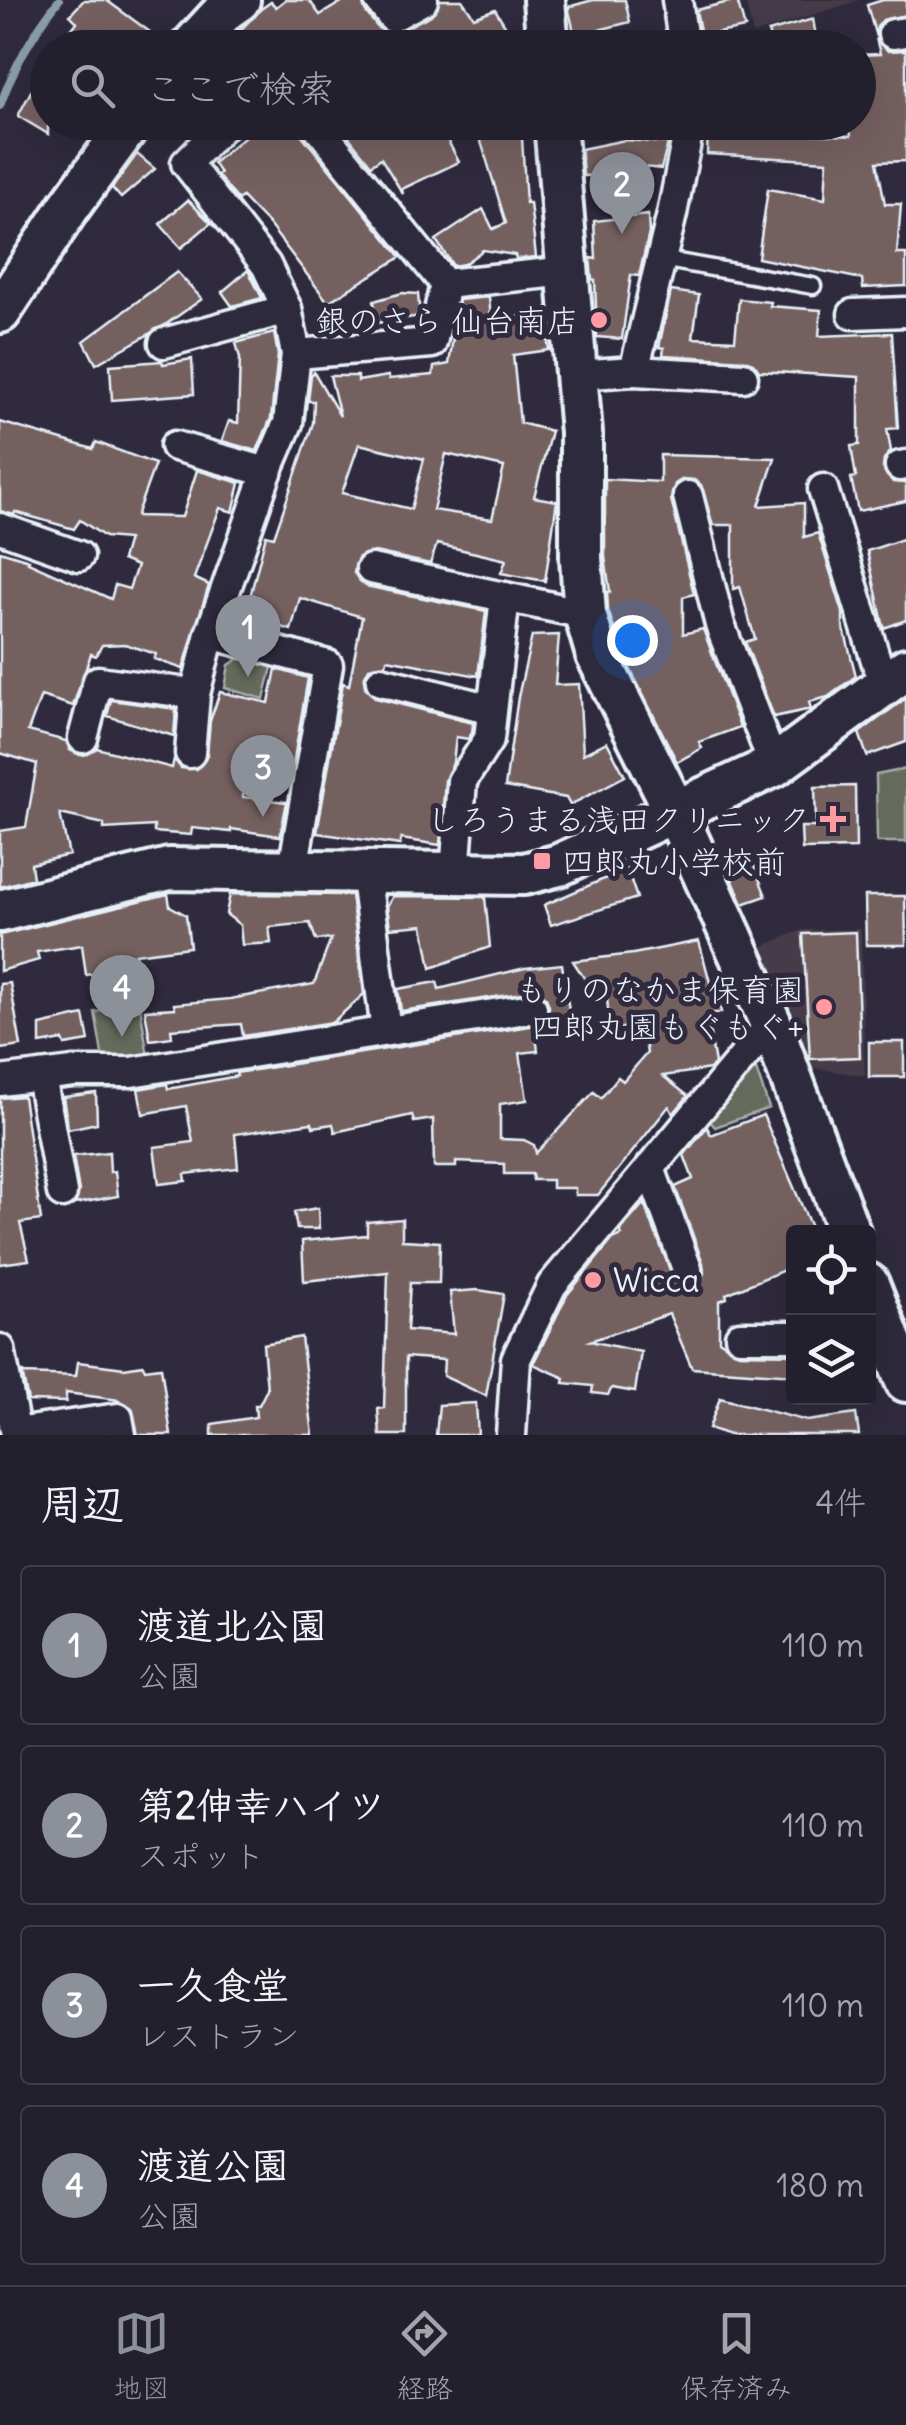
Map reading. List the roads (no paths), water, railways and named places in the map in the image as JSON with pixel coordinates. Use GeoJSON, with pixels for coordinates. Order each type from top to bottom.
{"type":"FeatureCollection","features":[{"type":"Feature","properties":{"kind":"street"},"geometry":{"type":"LineString","coordinates":[[208,30],[238,0]]}},
{"type":"Feature","properties":{"kind":"street"},"geometry":{"type":"LineString","coordinates":[[379,0],[392,17],[423,0]]}},
{"type":"Feature","properties":{"kind":"street"},"geometry":{"type":"LineString","coordinates":[[544,0],[546,30]]}},
{"type":"Feature","properties":{"kind":"street"},"geometry":{"type":"LineString","coordinates":[[677,0],[681,30]]}},
{"type":"Feature","properties":{"kind":"street"},"geometry":{"type":"LineString","coordinates":[[0,312],[68,207],[118,140]]}},
{"type":"Feature","properties":{"kind":"street"},"geometry":{"type":"LineString","coordinates":[[190,752],[195,694],[210,634],[288,423],[296,354],[287,309],[266,265],[186,163],[209,140]]}},
{"type":"Feature","properties":{"kind":"street"},"geometry":{"type":"LineString","coordinates":[[329,140],[445,284]]}},
{"type":"Feature","properties":{"kind":"street"},"geometry":{"type":"LineString","coordinates":[[557,140],[576,375],[586,614],[597,655],[676,813],[771,1024],[846,1225]]}},
{"type":"Feature","properties":{"kind":"street"},"geometry":{"type":"LineString","coordinates":[[634,372],[686,140]]}},
{"type":"Feature","properties":{"kind":"street"},"geometry":{"type":"LineString","coordinates":[[445,284],[568,271]]}},
{"type":"Feature","properties":{"kind":"street"},"geometry":{"type":"LineString","coordinates":[[296,354],[432,343],[445,284]]}},
{"type":"Feature","properties":{"kind":"street"},"geometry":{"type":"LineString","coordinates":[[164,343],[287,309]]}},
{"type":"Feature","properties":{"kind":"street"},"geometry":{"type":"LineString","coordinates":[[853,314],[906,312]]}},
{"type":"Feature","properties":{"kind":"street"},"geometry":{"type":"LineString","coordinates":[[576,375],[634,372],[743,376]]}},
{"type":"Feature","properties":{"kind":"street"},"geometry":{"type":"LineString","coordinates":[[174,446],[267,472]]}},
{"type":"Feature","properties":{"kind":"street"},"geometry":{"type":"LineString","coordinates":[[0,912],[169,868],[524,874],[560,866],[774,766],[895,677],[823,489]]}},
{"type":"Feature","properties":{"kind":"street"},"geometry":{"type":"LineString","coordinates":[[688,496],[720,624],[774,766]]}},
{"type":"Feature","properties":{"kind":"street"},"geometry":{"type":"LineString","coordinates":[[0,528],[79,556]]}},
{"type":"Feature","properties":{"kind":"street"},"geometry":{"type":"LineString","coordinates":[[371,569],[586,614]]}},
{"type":"Feature","properties":{"kind":"street"},"geometry":{"type":"LineString","coordinates":[[455,873],[462,782],[489,739],[505,597]]}},
{"type":"Feature","properties":{"kind":"street"},"geometry":{"type":"LineString","coordinates":[[210,634],[328,664],[294,868]]}},
{"type":"Feature","properties":{"kind":"street"},"geometry":{"type":"LineString","coordinates":[[83,738],[98,681],[195,694]]}},
{"type":"Feature","properties":{"kind":"street"},"geometry":{"type":"LineString","coordinates":[[381,681],[491,708]]}},
{"type":"Feature","properties":{"kind":"street"},"geometry":{"type":"LineString","coordinates":[[365,871],[386,1032]]}},
{"type":"Feature","properties":{"kind":"street"},"geometry":{"type":"LineString","coordinates":[[0,1081],[73,1072],[131,1072],[532,1008]]}},
{"type":"Feature","properties":{"kind":"street"},"geometry":{"type":"LineString","coordinates":[[510,1435],[516,1360],[552,1285],[771,1024]]}},
{"type":"Feature","properties":{"kind":"street"},"geometry":{"type":"LineString","coordinates":[[41,1076],[62,1193]]}},
{"type":"Feature","properties":{"kind":"street"},"geometry":{"type":"LineString","coordinates":[[650,1168],[687,1269]]}},
{"type":"Feature","properties":{"kind":"street"},"geometry":{"type":"LineString","coordinates":[[740,1336],[786,1336]]}},
{"type":"Feature","properties":{"kind":"street"},"geometry":{"type":"LineString","coordinates":[[878,1336],[906,1382]]}},
{"type":"Feature","properties":{"kind":"street"},"geometry":{"type":"LineString","coordinates":[[0,1349],[16,1434],[118,1418],[121,1435]]}},
{"type":"Feature","properties":{"kind":"lane"},"geometry":{"type":"LineString","coordinates":[[661,259],[813,286]]}},
{"type":"Feature","properties":{"kind":"waterway"},"geometry":{"type":"LineString","coordinates":[[38,30],[59,0]]}},
{"type":"Feature","properties":{"kind":"waterway"},"geometry":{"type":"LineString","coordinates":[[0,106],[30,42]]}},
{"type":"Feature","properties":{"kind":"place","name":"第2伸幸ハイツ"},"geometry":{"type":"Point","coordinates":[622,234]}},
{"type":"Feature","properties":{"kind":"place","name":"銀のさら 仙台南店"},"geometry":{"type":"Point","coordinates":[599,320]}},
{"type":"Feature","properties":{"kind":"place","name":"渡道北公園"},"geometry":{"type":"Point","coordinates":[248,677]}},
{"type":"Feature","properties":{"kind":"place","name":"一久食堂"},"geometry":{"type":"Point","coordinates":[263,817]}},
{"type":"Feature","properties":{"kind":"place","name":"しろうまる浅田クリニック"},"geometry":{"type":"Point","coordinates":[833,819]}},
{"type":"Feature","properties":{"kind":"place","name":"四郎丸小学校前"},"geometry":{"type":"Point","coordinates":[542,861]}},
{"type":"Feature","properties":{"kind":"place","name":"もりのなかま保育園 四郎丸園もぐもぐ+"},"geometry":{"type":"Point","coordinates":[824,1007]}},
{"type":"Feature","properties":{"kind":"place","name":"渡道公園"},"geometry":{"type":"Point","coordinates":[122,1037]}},
{"type":"Feature","properties":{"kind":"place","name":"Wicca"},"geometry":{"type":"Point","coordinates":[593,1280]}}]}
